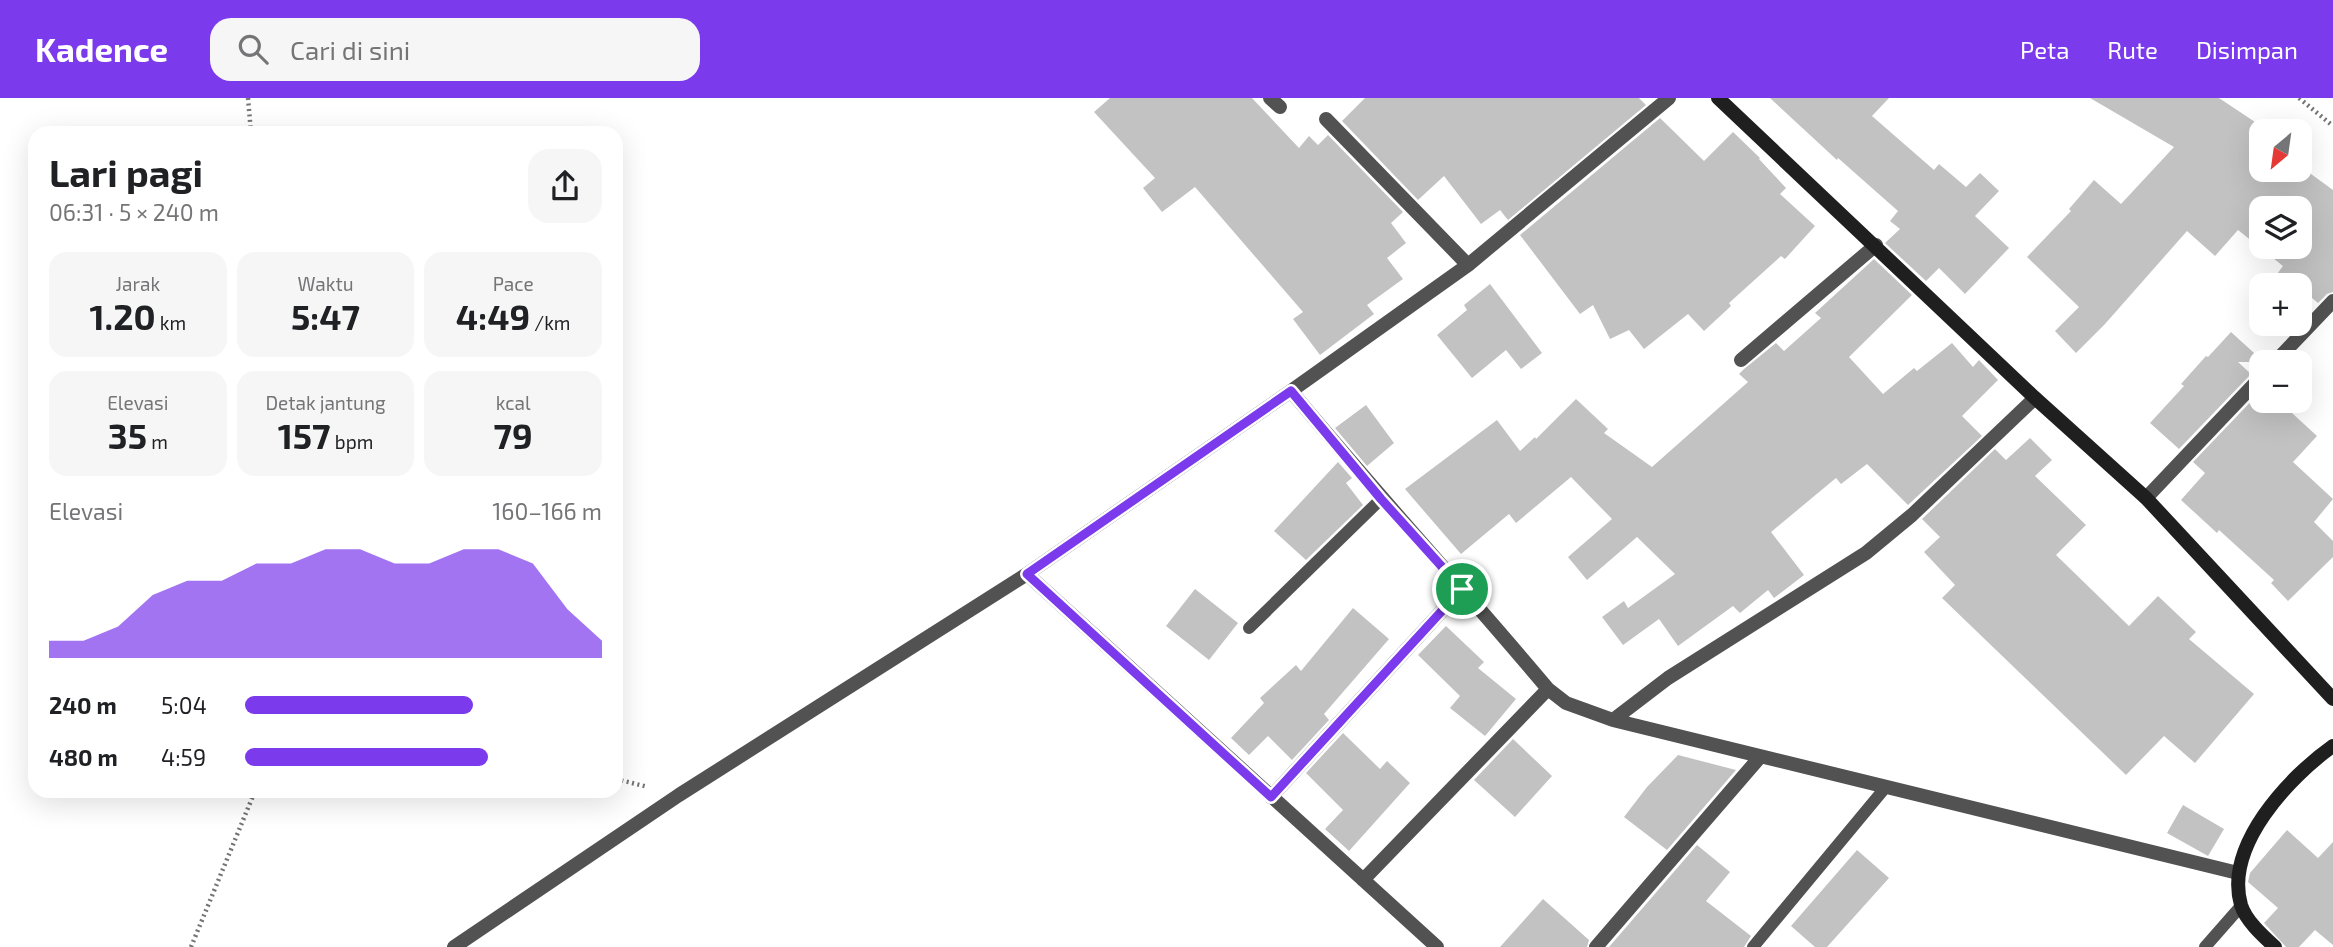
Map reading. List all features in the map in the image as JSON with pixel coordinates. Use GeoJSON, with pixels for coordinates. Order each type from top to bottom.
{"type":"FeatureCollection","features":[{"type":"Feature","properties":{"kind":"street"},"geometry":{"type":"LineString","coordinates":[[454,947],[680,796],[1027,574],[1291,391],[1468,265],[1669,98]]}},
{"type":"Feature","properties":{"kind":"street"},"geometry":{"type":"LineString","coordinates":[[1718,98],[2035,398],[2146,498],[2333,699]]}},
{"type":"Feature","properties":{"kind":"street"},"geometry":{"type":"LineString","coordinates":[[1326,119],[1468,265]]}},
{"type":"Feature","properties":{"kind":"street"},"geometry":{"type":"LineString","coordinates":[[1741,360],[1876,245]]}},
{"type":"Feature","properties":{"kind":"street"},"geometry":{"type":"LineString","coordinates":[[2286,350],[2333,301]]}},
{"type":"Feature","properties":{"kind":"street"},"geometry":{"type":"LineString","coordinates":[[2146,498],[2249,390]]}},
{"type":"Feature","properties":{"kind":"street"},"geometry":{"type":"LineString","coordinates":[[1291,391],[1381,499],[1525,659],[1548,689],[1566,703],[1613,720],[1759,757],[2238,873]]}},
{"type":"Feature","properties":{"kind":"street"},"geometry":{"type":"LineString","coordinates":[[1613,720],[1668,678],[1866,552],[1912,515],[2035,398]]}},
{"type":"Feature","properties":{"kind":"street"},"geometry":{"type":"LineString","coordinates":[[1027,574],[1437,947]]}},
{"type":"Feature","properties":{"kind":"street"},"geometry":{"type":"LineString","coordinates":[[1271,797],[1462,589]]}},
{"type":"Feature","properties":{"kind":"street"},"geometry":{"type":"LineString","coordinates":[[1363,880],[1548,689]]}},
{"type":"Feature","properties":{"kind":"street"},"geometry":{"type":"LineString","coordinates":[[2274,947],[2241,906],[2238,873],[2251,836],[2266,813],[2287,786],[2333,746]]}},
{"type":"Feature","properties":{"kind":"street"},"geometry":{"type":"LineString","coordinates":[[1596,947],[1759,757]]}},
{"type":"Feature","properties":{"kind":"lane"},"geometry":{"type":"LineString","coordinates":[[1249,628],[1381,499]]}},
{"type":"Feature","properties":{"kind":"lane"},"geometry":{"type":"LineString","coordinates":[[1754,947],[1885,788]]}},
{"type":"Feature","properties":{"kind":"lane"},"geometry":{"type":"LineString","coordinates":[[2205,947],[2241,906]]}},
{"type":"Feature","properties":{"kind":"path"},"geometry":{"type":"LineString","coordinates":[[248,98],[250,126]]}},
{"type":"Feature","properties":{"kind":"path"},"geometry":{"type":"LineString","coordinates":[[2299,98],[2333,126]]}},
{"type":"Feature","properties":{"kind":"path"},"geometry":{"type":"LineString","coordinates":[[191,947],[252,798]]}},
{"type":"Feature","properties":{"kind":"building"},"geometry":{"type":"Polygon","coordinates":[[[1110,98],[1252,98],[1299,148],[1309,136],[1318,145],[1328,135],[1403,212],[1391,223],[1406,243],[1387,258],[1403,279],[1367,305],[1374,314],[1320,355],[1293,319],[1303,312],[1195,187],[1162,212],[1143,188],[1155,178],[1094,112],[1110,98]]]}},
{"type":"Feature","properties":{"kind":"building"},"geometry":{"type":"Polygon","coordinates":[[[1365,98],[1639,98],[1646,105],[1508,220],[1500,210],[1481,224],[1444,176],[1418,200],[1342,121],[1365,98]]]}},
{"type":"Feature","properties":{"kind":"building"},"geometry":{"type":"Polygon","coordinates":[[[1770,98],[1889,98],[1872,116],[1934,170],[1939,164],[1966,187],[1980,173],[1999,191],[1975,216],[2009,248],[1965,294],[1939,268],[1926,281],[1885,243],[1900,229],[1890,221],[1898,211],[1838,158],[1837,160],[1770,98]]]}},
{"type":"Feature","properties":{"kind":"building"},"geometry":{"type":"Polygon","coordinates":[[[2090,98],[2219,98],[2250,119],[2249,182],[2312,182],[2312,175],[2333,190],[2333,292],[2318,303],[2312,298],[2312,273],[2278,273],[2283,266],[2274,259],[2312,259],[2312,196],[2249,196],[2249,239],[2238,230],[2215,256],[2187,231],[2076,353],[2055,331],[2079,307],[2027,257],[2071,211],[2069,209],[2094,180],[2121,204],[2174,147],[2090,98]]]}},
{"type":"Feature","properties":{"kind":"building"},"geometry":{"type":"Polygon","coordinates":[[[1660,118],[1704,161],[1733,132],[1786,188],[1780,194],[1815,226],[1785,259],[1781,256],[1729,303],[1731,306],[1704,331],[1688,314],[1644,349],[1629,330],[1610,339],[1593,305],[1580,314],[1520,235],[1660,118]]]}},
{"type":"Feature","properties":{"kind":"building"},"geometry":{"type":"Polygon","coordinates":[[[1874,259],[1912,295],[1849,357],[1883,394],[1914,368],[1917,371],[1952,343],[1973,367],[1979,360],[1998,380],[1962,416],[1982,436],[1908,505],[1867,464],[1841,484],[1836,478],[1771,532],[1804,575],[1774,598],[1768,590],[1740,613],[1733,606],[1678,646],[1659,619],[1623,645],[1602,617],[1624,601],[1628,608],[1675,574],[1637,537],[1587,580],[1568,557],[1612,519],[1571,477],[1516,523],[1509,514],[1461,554],[1405,489],[1497,420],[1520,451],[1576,399],[1608,429],[1604,433],[1652,467],[1748,382],[1739,374],[1744,369],[1776,343],[1784,351],[1821,318],[1815,313],[1874,259]]]}},
{"type":"Feature","properties":{"kind":"building"},"geometry":{"type":"Polygon","coordinates":[[[1490,284],[1542,353],[1521,369],[1506,350],[1472,378],[1437,335],[1467,310],[1464,305],[1490,284]]]}},
{"type":"Feature","properties":{"kind":"building"},"geometry":{"type":"Polygon","coordinates":[[[2231,332],[2251,350],[2249,362],[2238,362],[2249,372],[2249,376],[2179,449],[2150,423],[2184,386],[2181,384],[2206,356],[2208,357],[2231,332]]]}},
{"type":"Feature","properties":{"kind":"building"},"geometry":{"type":"Polygon","coordinates":[[[2249,404],[2249,413],[2292,413],[2317,436],[2293,462],[2333,499],[2314,522],[2333,541],[2333,557],[2288,601],[2271,583],[2274,580],[2181,500],[2205,473],[2193,462],[2249,404]]]}},
{"type":"Feature","properties":{"kind":"building"},"geometry":{"type":"Polygon","coordinates":[[[1366,405],[1394,443],[1367,466],[1335,428],[1366,405]]]}},
{"type":"Feature","properties":{"kind":"building"},"geometry":{"type":"Polygon","coordinates":[[[2030,438],[2052,460],[2035,476],[2086,525],[2056,555],[2129,626],[2158,596],[2196,632],[2189,639],[2254,694],[2195,763],[2164,736],[2126,775],[1942,598],[1955,585],[1924,552],[1940,537],[1922,519],[1995,449],[2006,460],[2030,438]]]}},
{"type":"Feature","properties":{"kind":"building"},"geometry":{"type":"Polygon","coordinates":[[[1338,462],[1352,478],[1346,483],[1363,505],[1306,560],[1274,531],[1338,462]]]}},
{"type":"Feature","properties":{"kind":"building"},"geometry":{"type":"Polygon","coordinates":[[[1195,589],[1238,623],[1209,660],[1166,626],[1195,589]]]}},
{"type":"Feature","properties":{"kind":"building"},"geometry":{"type":"Polygon","coordinates":[[[1353,608],[1389,639],[1324,714],[1329,720],[1292,760],[1268,736],[1249,755],[1231,738],[1264,703],[1260,698],[1296,665],[1301,671],[1353,608]]]}},
{"type":"Feature","properties":{"kind":"building"},"geometry":{"type":"Polygon","coordinates":[[[1446,626],[1484,662],[1478,668],[1516,699],[1485,736],[1450,708],[1460,696],[1418,655],[1446,626]]]}},
{"type":"Feature","properties":{"kind":"building"},"geometry":{"type":"Polygon","coordinates":[[[1343,733],[1380,769],[1387,761],[1410,783],[1349,851],[1325,829],[1343,810],[1306,773],[1343,733]]]}},
{"type":"Feature","properties":{"kind":"building"},"geometry":{"type":"Polygon","coordinates":[[[1513,739],[1552,776],[1515,817],[1474,780],[1513,739]]]}},
{"type":"Feature","properties":{"kind":"building"},"geometry":{"type":"Polygon","coordinates":[[[1678,755],[1736,770],[1667,850],[1624,817],[1647,787],[1678,755]]]}},
{"type":"Feature","properties":{"kind":"building"},"geometry":{"type":"Polygon","coordinates":[[[2183,805],[2224,829],[2208,856],[2167,833],[2183,805]]]}},
{"type":"Feature","properties":{"kind":"building"},"geometry":{"type":"Polygon","coordinates":[[[2287,830],[2318,858],[2333,842],[2333,945],[2315,930],[2299,947],[2286,947],[2264,923],[2278,908],[2248,882],[2250,873],[2287,830]]]}},
{"type":"Feature","properties":{"kind":"building"},"geometry":{"type":"Polygon","coordinates":[[[1697,845],[1730,872],[1706,901],[1751,936],[1744,947],[1609,947],[1697,845]]]}},
{"type":"Feature","properties":{"kind":"building"},"geometry":{"type":"Polygon","coordinates":[[[1857,850],[1889,878],[1827,947],[1815,947],[1791,926],[1857,850]]]}},
{"type":"Feature","properties":{"kind":"building"},"geometry":{"type":"Polygon","coordinates":[[[1543,899],[1589,940],[1587,947],[1500,947],[1543,899]]]}},
{"type":"Feature","properties":{"kind":"route"},"geometry":{"type":"LineString","coordinates":[[1291,391],[1381,499],[1462,589],[1271,797],[1027,574],[1291,391]]}}]}
